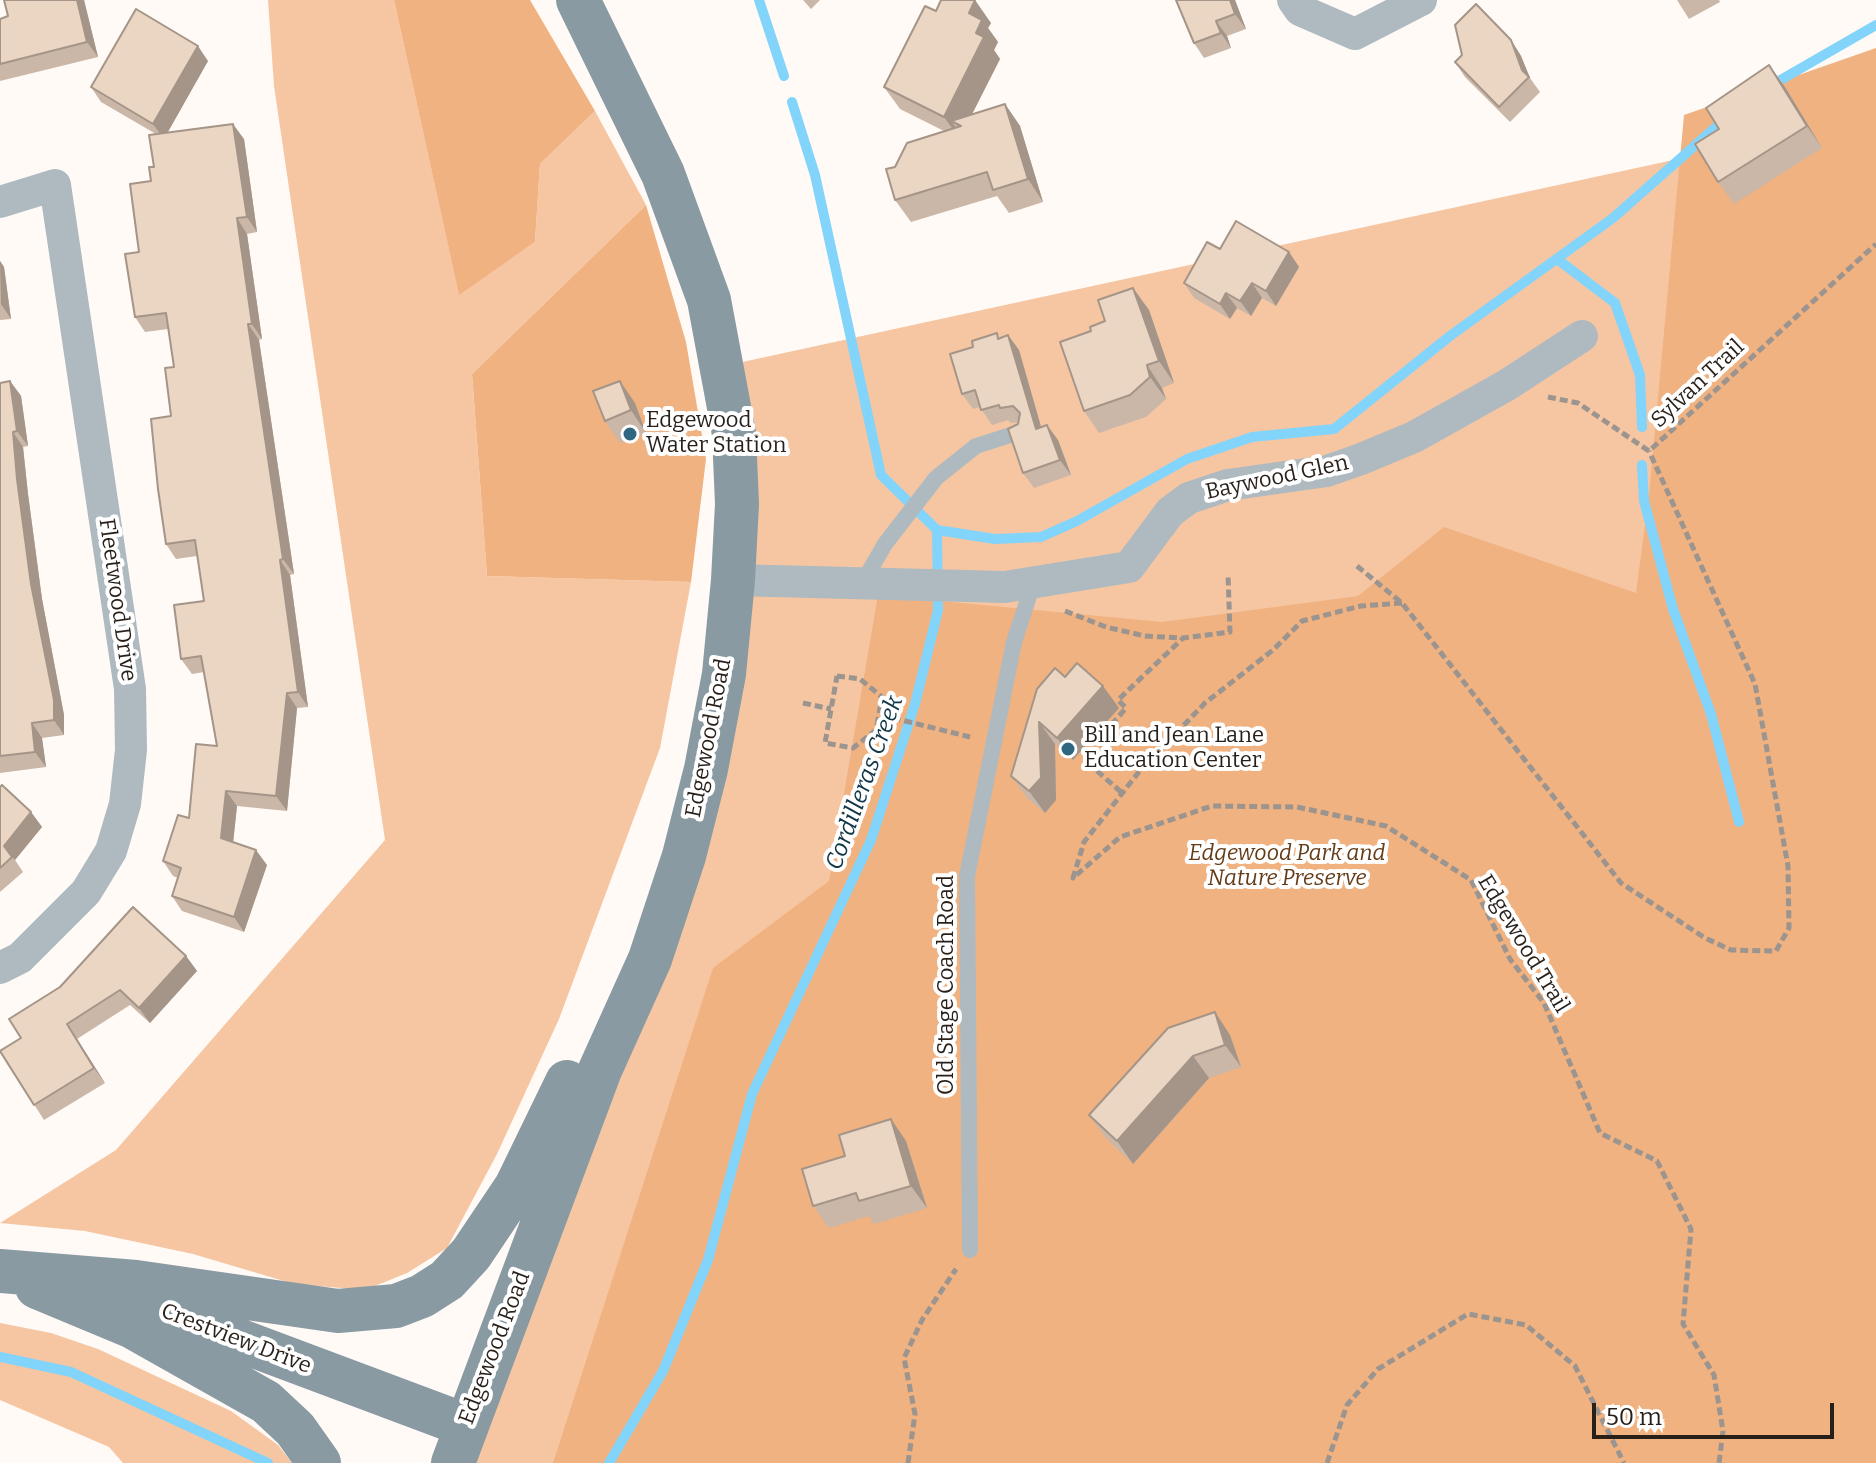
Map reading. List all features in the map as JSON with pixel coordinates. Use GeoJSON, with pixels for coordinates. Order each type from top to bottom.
{"type":"FeatureCollection","features":[{"type":"Feature","properties":{"kind":"main road","name":"Edgewood Road"},"geometry":{"type":"LineString","coordinates":[[459,1444],[600,1070],[650,959],[684,856],[706,769],[724,674],[733,580],[737,504],[734,434],[709,300],[663,174],[578,0]]}},
{"type":"Feature","properties":{"kind":"main road"},"geometry":{"type":"LineString","coordinates":[[0,1273],[136,1282],[338,1311],[396,1306],[422,1296],[447,1280],[492,1223],[535,1149],[706,769]]}},
{"type":"Feature","properties":{"kind":"main road"},"geometry":{"type":"LineString","coordinates":[[0,1273],[85,1305],[227,1378],[266,1402],[295,1429],[319,1463]]}},
{"type":"Feature","properties":{"kind":"main road","name":"Crestview Drive"},"geometry":{"type":"LineString","coordinates":[[0,1273],[135,1301],[459,1444]]}},
{"type":"Feature","properties":{"kind":"street"},"geometry":{"type":"LineString","coordinates":[[1293,0],[1300,10],[1355,34],[1421,0]]}},
{"type":"Feature","properties":{"kind":"street","name":"Fleetwood Drive"},"geometry":{"type":"LineString","coordinates":[[0,202],[55,185],[130,689],[131,750],[125,804],[111,851],[86,892],[20,958],[0,968]]}},
{"type":"Feature","properties":{"kind":"street","name":"Baywood Glen"},"geometry":{"type":"LineString","coordinates":[[733,580],[1022,589],[1129,567],[1162,521],[1189,498],[1228,485],[1327,471],[1361,459],[1441,422],[1507,385],[1582,336]]}},
{"type":"Feature","properties":{"kind":"lane"},"geometry":{"type":"LineString","coordinates":[[871,582],[885,544],[936,478],[976,446],[1020,432]]}},
{"type":"Feature","properties":{"kind":"lane","name":"Old Stage Coach Road"},"geometry":{"type":"LineString","coordinates":[[970,1250],[967,876],[1022,589]]}},
{"type":"Feature","properties":{"kind":"path","name":"Sylvan Trail"},"geometry":{"type":"LineString","coordinates":[[1533,398],[1578,403],[1649,451],[1876,244]]}},
{"type":"Feature","properties":{"kind":"path"},"geometry":{"type":"LineString","coordinates":[[1357,566],[1402,603],[1621,883],[1705,938],[1731,950],[1776,951],[1789,928],[1788,866],[1755,684],[1649,451]]}},
{"type":"Feature","properties":{"kind":"path"},"geometry":{"type":"LineString","coordinates":[[1022,589],[1106,627],[1145,636],[1183,638],[1230,632],[1228,574]]}},
{"type":"Feature","properties":{"kind":"path","name":"Edgewood Trail"},"geometry":{"type":"LineString","coordinates":[[1402,603],[1361,606],[1302,621],[1273,650],[1205,703],[1121,792],[1084,842],[1073,878],[1120,837],[1212,806],[1297,807],[1386,826],[1471,880],[1510,959],[1544,1003],[1600,1133],[1657,1161],[1691,1229],[1683,1324],[1714,1375],[1723,1431],[1719,1463]]}},
{"type":"Feature","properties":{"kind":"path"},"geometry":{"type":"LineString","coordinates":[[1121,792],[1096,770],[1111,753],[1097,741],[1126,708],[1118,700],[1183,638]]}},
{"type":"Feature","properties":{"kind":"path"},"geometry":{"type":"LineString","coordinates":[[837,676],[860,679],[882,697],[876,730],[853,748],[825,743],[831,709],[837,676]]}},
{"type":"Feature","properties":{"kind":"path"},"geometry":{"type":"LineString","coordinates":[[803,703],[831,709]]}},
{"type":"Feature","properties":{"kind":"path"},"geometry":{"type":"LineString","coordinates":[[881,715],[971,737]]}},
{"type":"Feature","properties":{"kind":"path"},"geometry":{"type":"LineString","coordinates":[[908,1463],[915,1414],[904,1358],[922,1320],[970,1250]]}},
{"type":"Feature","properties":{"kind":"path"},"geometry":{"type":"LineString","coordinates":[[1327,1463],[1347,1405],[1378,1369],[1468,1314],[1526,1325],[1575,1366],[1624,1463]]}},
{"type":"Feature","properties":{"kind":"green space"},"geometry":{"type":"Polygon","coordinates":[[[268,0],[394,0],[459,294],[535,242],[540,164],[595,111],[646,205],[472,374],[487,576],[691,582],[660,748],[559,1019],[497,1154],[447,1248],[407,1273],[365,1290],[294,1284],[193,1254],[85,1231],[0,1223],[116,1150],[385,840],[274,86],[268,0]]]}},
{"type":"Feature","properties":{"kind":"green space"},"geometry":{"type":"Polygon","coordinates":[[[394,0],[530,0],[595,111],[540,164],[535,242],[459,295],[394,0]]]}},
{"type":"Feature","properties":{"kind":"green space","name":"Edgewood Park and Nature Preserve"},"geometry":{"type":"Polygon","coordinates":[[[1876,48],[1876,1463],[553,1463],[713,968],[829,881],[878,595],[1162,622],[1358,596],[1444,527],[1636,593],[1649,495],[1684,115],[1876,48]]]}},
{"type":"Feature","properties":{"kind":"green space","name":"Edgewood Park and Nature Preserve"},"geometry":{"type":"Polygon","coordinates":[[[1876,116],[1876,1463],[453,1463],[706,769],[724,366],[1876,116]]]}},
{"type":"Feature","properties":{"kind":"green space"},"geometry":{"type":"Polygon","coordinates":[[[646,205],[686,342],[706,459],[691,582],[487,576],[472,374],[646,205]]]}},
{"type":"Feature","properties":{"kind":"green space"},"geometry":{"type":"Polygon","coordinates":[[[0,1323],[51,1333],[98,1349],[231,1411],[278,1445],[292,1463],[123,1463],[109,1447],[0,1400],[0,1323]]]}},
{"type":"Feature","properties":{"kind":"building"},"geometry":{"type":"Polygon","coordinates":[[[4,0],[77,0],[87,42],[0,64],[0,19],[8,16],[4,0]]]}},
{"type":"Feature","properties":{"kind":"building"},"geometry":{"type":"Polygon","coordinates":[[[941,0],[975,0],[969,13],[982,20],[976,33],[984,37],[944,117],[884,87],[925,6],[936,11],[941,0]]]}},
{"type":"Feature","properties":{"kind":"building"},"geometry":{"type":"Polygon","coordinates":[[[1176,0],[1230,0],[1235,14],[1216,21],[1221,33],[1194,43],[1176,0]]]}},
{"type":"Feature","properties":{"kind":"building"},"geometry":{"type":"Polygon","coordinates":[[[1476,4],[1511,40],[1522,70],[1529,77],[1499,107],[1455,62],[1462,55],[1455,25],[1476,4]]]}},
{"type":"Feature","properties":{"kind":"building"},"geometry":{"type":"Polygon","coordinates":[[[136,9],[198,46],[153,124],[91,87],[136,9]]]}},
{"type":"Feature","properties":{"kind":"building"},"geometry":{"type":"Polygon","coordinates":[[[1769,65],[1807,126],[1718,182],[1695,144],[1719,129],[1706,108],[1769,65]]]}},
{"type":"Feature","properties":{"kind":"building"},"geometry":{"type":"Polygon","coordinates":[[[1005,104],[1028,179],[993,190],[987,172],[895,200],[886,169],[895,167],[907,143],[961,126],[951,121],[1005,104]]]}},
{"type":"Feature","properties":{"kind":"building"},"geometry":{"type":"Polygon","coordinates":[[[233,124],[247,217],[237,218],[252,324],[248,324],[283,559],[280,560],[298,692],[287,693],[276,796],[226,791],[221,838],[256,850],[234,917],[172,896],[181,868],[163,861],[178,815],[189,818],[196,744],[217,746],[201,656],[181,659],[174,605],[204,601],[195,540],[166,544],[158,489],[151,419],[171,416],[165,368],[174,367],[166,313],[135,317],[125,254],[139,252],[130,184],[151,181],[149,167],[154,167],[149,135],[233,124]]]}},
{"type":"Feature","properties":{"kind":"building"},"geometry":{"type":"Polygon","coordinates":[[[1236,221],[1289,252],[1266,291],[1252,283],[1240,301],[1226,293],[1220,304],[1184,283],[1207,242],[1220,249],[1236,221]]]}},
{"type":"Feature","properties":{"kind":"building"},"geometry":{"type":"Polygon","coordinates":[[[1133,288],[1159,361],[1147,365],[1150,377],[1130,395],[1084,411],[1060,342],[1091,331],[1090,327],[1105,321],[1098,300],[1133,288]]]}},
{"type":"Feature","properties":{"kind":"building"},"geometry":{"type":"Polygon","coordinates":[[[997,333],[998,339],[1008,335],[1036,429],[1047,425],[1060,460],[1023,473],[1008,429],[1018,424],[1020,413],[1013,406],[1000,408],[999,405],[981,410],[975,390],[962,394],[950,354],[973,347],[972,341],[997,333]]]}},
{"type":"Feature","properties":{"kind":"building"},"geometry":{"type":"Polygon","coordinates":[[[10,381],[17,431],[13,432],[17,479],[31,584],[54,700],[54,720],[32,723],[35,752],[0,756],[0,383],[10,381]]]}},
{"type":"Feature","properties":{"kind":"building"},"geometry":{"type":"Polygon","coordinates":[[[620,381],[631,410],[605,421],[593,391],[620,381]]]}},
{"type":"Feature","properties":{"kind":"building"},"geometry":{"type":"Polygon","coordinates":[[[1077,663],[1103,686],[1057,738],[1039,722],[1041,778],[1029,791],[1011,776],[1037,689],[1055,668],[1065,677],[1077,663]]]}},
{"type":"Feature","properties":{"kind":"building"},"geometry":{"type":"Polygon","coordinates":[[[2,785],[31,812],[4,846],[12,857],[0,868],[0,787],[2,785]]]}},
{"type":"Feature","properties":{"kind":"building"},"geometry":{"type":"Polygon","coordinates":[[[133,907],[186,956],[139,1008],[120,990],[67,1024],[94,1068],[34,1105],[0,1051],[21,1038],[9,1019],[60,987],[133,907]]]}},
{"type":"Feature","properties":{"kind":"building"},"geometry":{"type":"Polygon","coordinates":[[[1215,1012],[1225,1045],[1193,1056],[1117,1141],[1089,1115],[1168,1028],[1215,1012]]]}},
{"type":"Feature","properties":{"kind":"building"},"geometry":{"type":"Polygon","coordinates":[[[891,1119],[911,1186],[859,1201],[856,1193],[813,1206],[802,1169],[845,1156],[839,1135],[891,1119]]]}},
{"type":"Feature","properties":{"kind":"waterway","name":"Cordilleras Creek"},"geometry":{"type":"LineString","coordinates":[[759,0],[784,76]]}},
{"type":"Feature","properties":{"kind":"waterway"},"geometry":{"type":"LineString","coordinates":[[1770,86],[1876,25]]}},
{"type":"Feature","properties":{"kind":"waterway","name":"Cordilleras Creek"},"geometry":{"type":"LineString","coordinates":[[609,1463],[663,1371],[708,1260],[752,1094],[871,840],[915,704],[938,610],[937,530],[881,475],[815,175],[792,102]]}},
{"type":"Feature","properties":{"kind":"waterway"},"geometry":{"type":"LineString","coordinates":[[937,530],[995,539],[1041,537],[1077,521],[1187,459],[1252,437],[1334,429],[1450,336],[1613,218],[1725,119]]}},
{"type":"Feature","properties":{"kind":"waterway"},"geometry":{"type":"LineString","coordinates":[[1557,259],[1615,303],[1640,375],[1642,427]]}},
{"type":"Feature","properties":{"kind":"waterway"},"geometry":{"type":"LineString","coordinates":[[1642,465],[1644,501],[1673,609],[1711,714],[1739,822]]}},
{"type":"Feature","properties":{"kind":"waterway"},"geometry":{"type":"LineString","coordinates":[[0,1357],[71,1372],[268,1463]]}},
{"type":"Feature","properties":{"kind":"place","name":"Edgewood Water Station"},"geometry":{"type":"Point","coordinates":[630,434]}},
{"type":"Feature","properties":{"kind":"place","name":"Bill and Jean Lane Education Center"},"geometry":{"type":"Point","coordinates":[1068,749]}}]}
